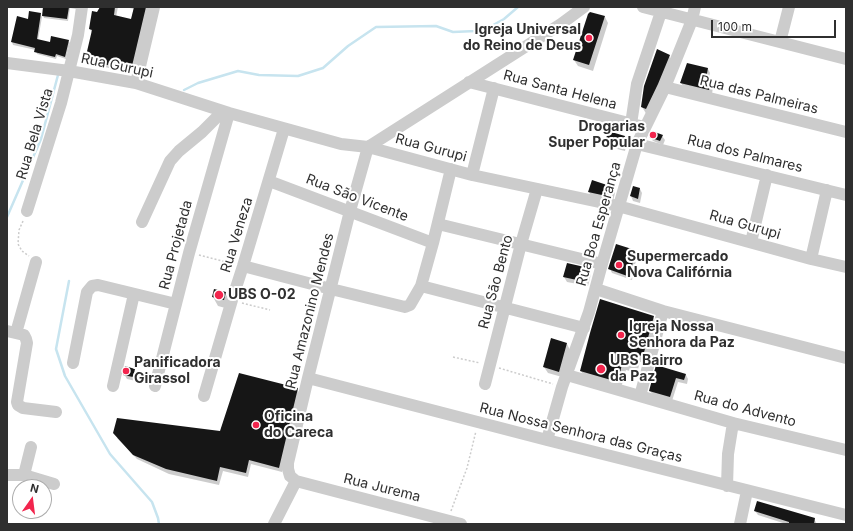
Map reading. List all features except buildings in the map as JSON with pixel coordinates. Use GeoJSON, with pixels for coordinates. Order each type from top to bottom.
{"type":"FeatureCollection","features":[{"type":"Feature","properties":{"kind":"street","name":"Rua Bela Vista"},"geometry":{"type":"LineString","coordinates":[[27,211],[61,103],[78,34],[82,7]]}},
{"type":"Feature","properties":{"kind":"street"},"geometry":{"type":"LineString","coordinates":[[136,83],[154,7]]}},
{"type":"Feature","properties":{"kind":"street"},"geometry":{"type":"LineString","coordinates":[[368,147],[561,24],[584,7]]}},
{"type":"Feature","properties":{"kind":"street"},"geometry":{"type":"LineString","coordinates":[[643,7],[846,59]]}},
{"type":"Feature","properties":{"kind":"street","name":"Rua Boa Esperança"},"geometry":{"type":"LineString","coordinates":[[547,440],[562,387],[584,328],[596,289],[618,206],[637,144],[644,127],[665,87],[692,20],[695,7]]}},
{"type":"Feature","properties":{"kind":"street"},"geometry":{"type":"LineString","coordinates":[[780,42],[789,7]]}},
{"type":"Feature","properties":{"kind":"street"},"geometry":{"type":"LineString","coordinates":[[631,124],[638,84],[661,12]]}},
{"type":"Feature","properties":{"kind":"street","name":"Rua Gurupi"},"geometry":{"type":"LineString","coordinates":[[7,63],[69,71],[136,83],[226,112],[341,144],[368,147],[472,175],[618,206],[811,259],[846,267]]}},
{"type":"Feature","properties":{"kind":"street","name":"Rua Santa Helena"},"geometry":{"type":"LineString","coordinates":[[469,82],[644,127]]}},
{"type":"Feature","properties":{"kind":"street","name":"Rua das Palmeiras"},"geometry":{"type":"LineString","coordinates":[[665,87],[846,132]]}},
{"type":"Feature","properties":{"kind":"street"},"geometry":{"type":"LineString","coordinates":[[472,175],[494,88]]}},
{"type":"Feature","properties":{"kind":"street"},"geometry":{"type":"LineString","coordinates":[[142,222],[170,161],[179,151],[226,112]]}},
{"type":"Feature","properties":{"kind":"street","name":"Rua Projetada"},"geometry":{"type":"LineString","coordinates":[[154,386],[226,112]]}},
{"type":"Feature","properties":{"kind":"street","name":"Rua Veneza"},"geometry":{"type":"LineString","coordinates":[[204,396],[284,129]]}},
{"type":"Feature","properties":{"kind":"street","name":"Rua dos Palmares"},"geometry":{"type":"LineString","coordinates":[[637,144],[846,195]]}},
{"type":"Feature","properties":{"kind":"street","name":"Rua Amazonino Mendes"},"geometry":{"type":"LineString","coordinates":[[294,485],[288,470],[288,464],[350,211],[368,147]]}},
{"type":"Feature","properties":{"kind":"street"},"geometry":{"type":"LineString","coordinates":[[244,266],[405,307],[412,304],[421,286],[451,169]]}},
{"type":"Feature","properties":{"kind":"street"},"geometry":{"type":"LineString","coordinates":[[751,242],[767,175]]}},
{"type":"Feature","properties":{"kind":"street","name":"Rua São Vicente"},"geometry":{"type":"LineString","coordinates":[[269,181],[433,243]]}},
{"type":"Feature","properties":{"kind":"street","name":"Rua São Bento"},"geometry":{"type":"LineString","coordinates":[[485,384],[537,189]]}},
{"type":"Feature","properties":{"kind":"street"},"geometry":{"type":"LineString","coordinates":[[811,259],[827,190]]}},
{"type":"Feature","properties":{"kind":"street"},"geometry":{"type":"LineString","coordinates":[[438,224],[602,264]]}},
{"type":"Feature","properties":{"kind":"street"},"geometry":{"type":"LineString","coordinates":[[36,262],[12,332],[24,336],[27,343],[18,405],[23,408],[56,412]]}},
{"type":"Feature","properties":{"kind":"street"},"geometry":{"type":"LineString","coordinates":[[73,363],[87,292],[92,286],[98,285],[176,304]]}},
{"type":"Feature","properties":{"kind":"street"},"geometry":{"type":"LineString","coordinates":[[421,286],[584,328]]}},
{"type":"Feature","properties":{"kind":"street"},"geometry":{"type":"LineString","coordinates":[[596,289],[662,311],[846,358]]}},
{"type":"Feature","properties":{"kind":"street"},"geometry":{"type":"LineString","coordinates":[[113,386],[134,294]]}},
{"type":"Feature","properties":{"kind":"street"},"geometry":{"type":"LineString","coordinates":[[640,396],[662,311]]}},
{"type":"Feature","properties":{"kind":"street","name":"Rua do Advento"},"geometry":{"type":"LineString","coordinates":[[567,375],[733,423],[846,450]]}},
{"type":"Feature","properties":{"kind":"street","name":"Rua Nossa Senhora das Graças"},"geometry":{"type":"LineString","coordinates":[[308,378],[727,486],[846,515]]}},
{"type":"Feature","properties":{"kind":"street"},"geometry":{"type":"LineString","coordinates":[[727,486],[728,454],[733,423]]}},
{"type":"Feature","properties":{"kind":"street"},"geometry":{"type":"LineString","coordinates":[[24,475],[31,447]]}},
{"type":"Feature","properties":{"kind":"street"},"geometry":{"type":"LineString","coordinates":[[7,475],[24,475],[54,484]]}},
{"type":"Feature","properties":{"kind":"street"},"geometry":{"type":"LineString","coordinates":[[274,524],[294,485]]}},
{"type":"Feature","properties":{"kind":"street","name":"Rua Jurema"},"geometry":{"type":"LineString","coordinates":[[294,485],[461,524]]}},
{"type":"Feature","properties":{"kind":"street"},"geometry":{"type":"LineString","coordinates":[[740,524],[748,491]]}},
{"type":"Feature","properties":{"kind":"path"},"geometry":{"type":"LineString","coordinates":[[27,211],[19,230],[18,244],[22,251],[36,262]]}},
{"type":"Feature","properties":{"kind":"path"},"geometry":{"type":"LineString","coordinates":[[189,253],[244,266]]}},
{"type":"Feature","properties":{"kind":"path"},"geometry":{"type":"LineString","coordinates":[[232,300],[270,310]]}},
{"type":"Feature","properties":{"kind":"path"},"geometry":{"type":"LineString","coordinates":[[453,357],[562,387]]}},
{"type":"Feature","properties":{"kind":"path"},"geometry":{"type":"LineString","coordinates":[[448,520],[467,468],[479,422]]}},
{"type":"Feature","properties":{"kind":"waterway"},"geometry":{"type":"LineString","coordinates":[[184,90],[198,83],[238,71],[259,75],[298,76],[323,68],[348,46],[376,27],[436,26],[453,32],[476,31],[486,29],[504,19],[518,7]]}},
{"type":"Feature","properties":{"kind":"waterway"},"geometry":{"type":"LineString","coordinates":[[7,217],[41,139],[58,75]]}},
{"type":"Feature","properties":{"kind":"waterway"},"geometry":{"type":"LineString","coordinates":[[69,281],[56,349],[65,376],[110,454],[152,502],[159,524]]}},
{"type":"Feature","properties":{"kind":"place","name":"Igreja Universal do Reino de Deus"},"geometry":{"type":"Point","coordinates":[589,38]}},
{"type":"Feature","properties":{"kind":"place","name":"Drogarias Super Popular"},"geometry":{"type":"Point","coordinates":[653,135]}},
{"type":"Feature","properties":{"kind":"place","name":"Supermercado Nova Califórnia"},"geometry":{"type":"Point","coordinates":[619,265]}},
{"type":"Feature","properties":{"kind":"place","name":"UBS O-02"},"geometry":{"type":"Point","coordinates":[219,295]}},
{"type":"Feature","properties":{"kind":"place","name":"Igreja Nossa Senhora da Paz"},"geometry":{"type":"Point","coordinates":[621,335]}},
{"type":"Feature","properties":{"kind":"place","name":"UBS Bairro da Paz"},"geometry":{"type":"Point","coordinates":[601,369]}},
{"type":"Feature","properties":{"kind":"place","name":"Panificadora Girassol"},"geometry":{"type":"Point","coordinates":[126,371]}},
{"type":"Feature","properties":{"kind":"place","name":"Oficina do Careca"},"geometry":{"type":"Point","coordinates":[256,425]}}]}
